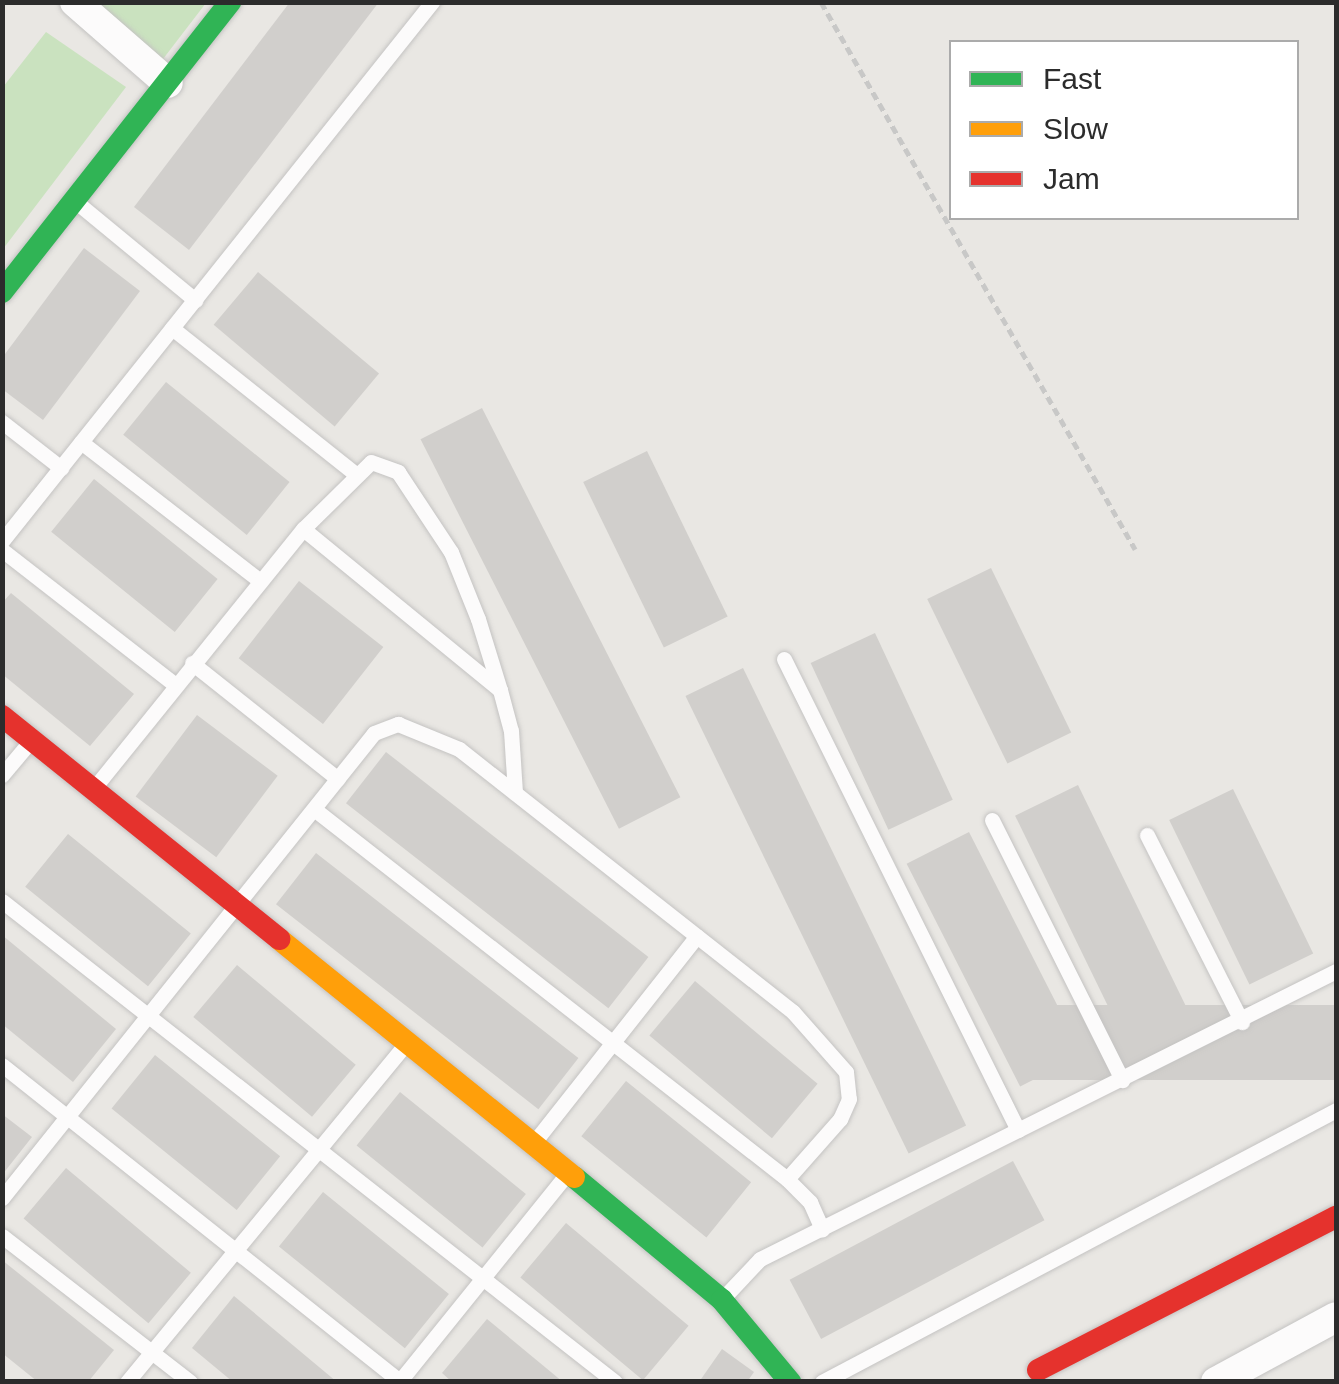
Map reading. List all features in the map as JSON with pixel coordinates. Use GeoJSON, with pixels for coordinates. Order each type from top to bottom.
{"type":"FeatureCollection","features":[{"type":"Feature","properties":{"kind":"street"},"geometry":{"type":"LineString","coordinates":[[75,2],[168,83]]}},
{"type":"Feature","properties":{"kind":"street"},"geometry":{"type":"LineString","coordinates":[[2,292],[230,2]]}},
{"type":"Feature","properties":{"kind":"street"},"geometry":{"type":"LineString","coordinates":[[2,716],[240,903],[722,1300],[790,1382]]}},
{"type":"Feature","properties":{"kind":"street"},"geometry":{"type":"LineString","coordinates":[[1038,1370],[1336,1217]]}},
{"type":"Feature","properties":{"kind":"street"},"geometry":{"type":"LineString","coordinates":[[1216,1382],[1336,1317]]}},
{"type":"Feature","properties":{"kind":"lane"},"geometry":{"type":"LineString","coordinates":[[2,541],[432,2]]}},
{"type":"Feature","properties":{"kind":"lane"},"geometry":{"type":"LineString","coordinates":[[75,200],[194,300]]}},
{"type":"Feature","properties":{"kind":"lane"},"geometry":{"type":"LineString","coordinates":[[172,328],[357,475]]}},
{"type":"Feature","properties":{"kind":"lane"},"geometry":{"type":"LineString","coordinates":[[2,422],[61,468]]}},
{"type":"Feature","properties":{"kind":"lane"},"geometry":{"type":"LineString","coordinates":[[81,442],[259,580]]}},
{"type":"Feature","properties":{"kind":"lane"},"geometry":{"type":"LineString","coordinates":[[94,788],[259,580],[303,529],[371,462],[382,464],[409,488],[451,552],[512,730],[515,793]]}},
{"type":"Feature","properties":{"kind":"lane"},"geometry":{"type":"LineString","coordinates":[[303,529],[500,690]]}},
{"type":"Feature","properties":{"kind":"lane"},"geometry":{"type":"LineString","coordinates":[[2,550],[174,684]]}},
{"type":"Feature","properties":{"kind":"lane"},"geometry":{"type":"LineString","coordinates":[[784,659],[1018,1130]]}},
{"type":"Feature","properties":{"kind":"lane"},"geometry":{"type":"LineString","coordinates":[[192,663],[338,779]]}},
{"type":"Feature","properties":{"kind":"lane"},"geometry":{"type":"LineString","coordinates":[[2,1198],[374,732],[398,724],[460,749],[793,1012],[846,1072],[850,1099],[840,1119],[787,1179]]}},
{"type":"Feature","properties":{"kind":"lane"},"geometry":{"type":"LineString","coordinates":[[2,776],[31,740]]}},
{"type":"Feature","properties":{"kind":"lane"},"geometry":{"type":"LineString","coordinates":[[314,809],[787,1179],[810,1202],[822,1229]]}},
{"type":"Feature","properties":{"kind":"lane"},"geometry":{"type":"LineString","coordinates":[[992,820],[1122,1080]]}},
{"type":"Feature","properties":{"kind":"lane"},"geometry":{"type":"LineString","coordinates":[[1147,835],[1242,1022]]}},
{"type":"Feature","properties":{"kind":"lane"},"geometry":{"type":"LineString","coordinates":[[2,901],[146,1019],[614,1382]]}},
{"type":"Feature","properties":{"kind":"lane"},"geometry":{"type":"LineString","coordinates":[[534,1143],[697,936]]}},
{"type":"Feature","properties":{"kind":"lane"},"geometry":{"type":"LineString","coordinates":[[722,1300],[760,1259],[1336,972]]}},
{"type":"Feature","properties":{"kind":"lane"},"geometry":{"type":"LineString","coordinates":[[127,1382],[409,1041]]}},
{"type":"Feature","properties":{"kind":"lane"},"geometry":{"type":"LineString","coordinates":[[2,1064],[400,1381],[569,1172]]}},
{"type":"Feature","properties":{"kind":"lane"},"geometry":{"type":"LineString","coordinates":[[822,1382],[1336,1110]]}},
{"type":"Feature","properties":{"kind":"lane"},"geometry":{"type":"LineString","coordinates":[[2,1236],[190,1382]]}},
{"type":"Feature","properties":{"kind":"path"},"geometry":{"type":"LineString","coordinates":[[820,2],[1136,549]]}},
{"type":"Feature","properties":{"kind":"green space"},"geometry":{"type":"Polygon","coordinates":[[[96,3],[206,3],[163,59],[96,3]]]}},
{"type":"Feature","properties":{"kind":"green space"},"geometry":{"type":"Polygon","coordinates":[[[46,32],[126,87],[3,249],[3,87],[46,32]]]}},
{"type":"Feature","properties":{"kind":"building"},"geometry":{"type":"Polygon","coordinates":[[[290,2],[379,2],[189,250],[134,207],[290,2]]]}},
{"type":"Feature","properties":{"kind":"building"},"geometry":{"type":"Polygon","coordinates":[[[84,248],[140,291],[43,420],[2,389],[2,358],[84,248]]]}},
{"type":"Feature","properties":{"kind":"building"},"geometry":{"type":"Polygon","coordinates":[[[258,272],[379,374],[335,426],[214,325],[258,272]]]}},
{"type":"Feature","properties":{"kind":"building"},"geometry":{"type":"Polygon","coordinates":[[[166,382],[290,482],[247,535],[123,435],[166,382]]]}},
{"type":"Feature","properties":{"kind":"building"},"geometry":{"type":"Polygon","coordinates":[[[482,408],[680,797],[619,829],[421,439],[482,408]]]}},
{"type":"Feature","properties":{"kind":"building"},"geometry":{"type":"Polygon","coordinates":[[[647,451],[728,616],[664,648],[583,482],[647,451]]]}},
{"type":"Feature","properties":{"kind":"building"},"geometry":{"type":"Polygon","coordinates":[[[94,479],[218,579],[175,632],[51,532],[94,479]]]}},
{"type":"Feature","properties":{"kind":"building"},"geometry":{"type":"Polygon","coordinates":[[[991,568],[1071,732],[1007,764],[927,599],[991,568]]]}},
{"type":"Feature","properties":{"kind":"building"},"geometry":{"type":"Polygon","coordinates":[[[299,581],[383,647],[323,724],[239,658],[299,581]]]}},
{"type":"Feature","properties":{"kind":"building"},"geometry":{"type":"Polygon","coordinates":[[[11,593],[134,694],[90,746],[2,674],[2,603],[11,593]]]}},
{"type":"Feature","properties":{"kind":"building"},"geometry":{"type":"Polygon","coordinates":[[[875,633],[953,800],[888,830],[811,663],[875,633]]]}},
{"type":"Feature","properties":{"kind":"building"},"geometry":{"type":"Polygon","coordinates":[[[743,668],[966,1125],[909,1154],[685,696],[743,668]]]}},
{"type":"Feature","properties":{"kind":"building"},"geometry":{"type":"Polygon","coordinates":[[[197,715],[278,776],[216,857],[136,796],[197,715]]]}},
{"type":"Feature","properties":{"kind":"building"},"geometry":{"type":"Polygon","coordinates":[[[386,752],[648,957],[608,1008],[346,803],[386,752]]]}},
{"type":"Feature","properties":{"kind":"building"},"geometry":{"type":"Polygon","coordinates":[[[1078,785],[1188,1011],[1125,1041],[1015,816],[1078,785]]]}},
{"type":"Feature","properties":{"kind":"building"},"geometry":{"type":"Polygon","coordinates":[[[1233,789],[1313,953],[1249,985],[1169,820],[1233,789]]]}},
{"type":"Feature","properties":{"kind":"building"},"geometry":{"type":"Polygon","coordinates":[[[969,832],[1082,1055],[1020,1087],[907,864],[969,832]]]}},
{"type":"Feature","properties":{"kind":"building"},"geometry":{"type":"Polygon","coordinates":[[[68,834],[191,933],[148,986],[25,887],[68,834]]]}},
{"type":"Feature","properties":{"kind":"building"},"geometry":{"type":"Polygon","coordinates":[[[316,853],[578,1058],[538,1109],[276,904],[316,853]]]}},
{"type":"Feature","properties":{"kind":"building"},"geometry":{"type":"Polygon","coordinates":[[[2,935],[116,1029],[73,1082],[2,1024],[2,935]]]}},
{"type":"Feature","properties":{"kind":"building"},"geometry":{"type":"Polygon","coordinates":[[[237,965],[356,1065],[312,1117],[193,1017],[237,965]]]}},
{"type":"Feature","properties":{"kind":"building"},"geometry":{"type":"Polygon","coordinates":[[[695,981],[818,1084],[772,1138],[649,1035],[695,981]]]}},
{"type":"Feature","properties":{"kind":"building"},"geometry":{"type":"Polygon","coordinates":[[[1018,1005],[1336,1005],[1336,1080],[1018,1080],[1018,1005]]]}},
{"type":"Feature","properties":{"kind":"building"},"geometry":{"type":"Polygon","coordinates":[[[155,1055],[280,1156],[237,1210],[112,1109],[155,1055]]]}},
{"type":"Feature","properties":{"kind":"building"},"geometry":{"type":"Polygon","coordinates":[[[626,1081],[751,1182],[706,1237],[581,1136],[626,1081]]]}},
{"type":"Feature","properties":{"kind":"building"},"geometry":{"type":"Polygon","coordinates":[[[400,1092],[526,1194],[482,1248],[357,1146],[400,1092]]]}},
{"type":"Feature","properties":{"kind":"building"},"geometry":{"type":"Polygon","coordinates":[[[2,1114],[32,1137],[2,1175],[2,1114]]]}},
{"type":"Feature","properties":{"kind":"building"},"geometry":{"type":"Polygon","coordinates":[[[1013,1161],[1044,1220],[821,1339],[790,1280],[1013,1161]]]}},
{"type":"Feature","properties":{"kind":"building"},"geometry":{"type":"Polygon","coordinates":[[[66,1168],[191,1273],[148,1323],[24,1219],[66,1168]]]}},
{"type":"Feature","properties":{"kind":"building"},"geometry":{"type":"Polygon","coordinates":[[[323,1192],[449,1294],[405,1348],[279,1246],[323,1192]]]}},
{"type":"Feature","properties":{"kind":"building"},"geometry":{"type":"Polygon","coordinates":[[[566,1223],[689,1326],[643,1380],[520,1277],[566,1223]]]}},
{"type":"Feature","properties":{"kind":"building"},"geometry":{"type":"Polygon","coordinates":[[[2,1260],[114,1350],[88,1382],[38,1382],[2,1353],[2,1260]]]}},
{"type":"Feature","properties":{"kind":"building"},"geometry":{"type":"Polygon","coordinates":[[[234,1296],[337,1382],[233,1382],[192,1348],[234,1296]]]}},
{"type":"Feature","properties":{"kind":"building"},"geometry":{"type":"Polygon","coordinates":[[[487,1319],[563,1382],[452,1382],[442,1373],[487,1319]]]}},
{"type":"Feature","properties":{"kind":"building"},"geometry":{"type":"Polygon","coordinates":[[[722,1349],[754,1372],[747,1382],[699,1382],[722,1349]]]}},
{"type":"Feature","properties":{"kind":"traffic: fast"},"geometry":{"type":"LineString","coordinates":[[2,292],[230,2]]}},
{"type":"Feature","properties":{"kind":"traffic: fast"},"geometry":{"type":"LineString","coordinates":[[574,1177],[722,1300],[790,1382]]}},
{"type":"Feature","properties":{"kind":"traffic: slow"},"geometry":{"type":"LineString","coordinates":[[279,939],[574,1177]]}},
{"type":"Feature","properties":{"kind":"traffic: jam"},"geometry":{"type":"LineString","coordinates":[[2,716],[279,939]]}},
{"type":"Feature","properties":{"kind":"traffic: jam"},"geometry":{"type":"LineString","coordinates":[[1038,1370],[1336,1217]]}}]}
